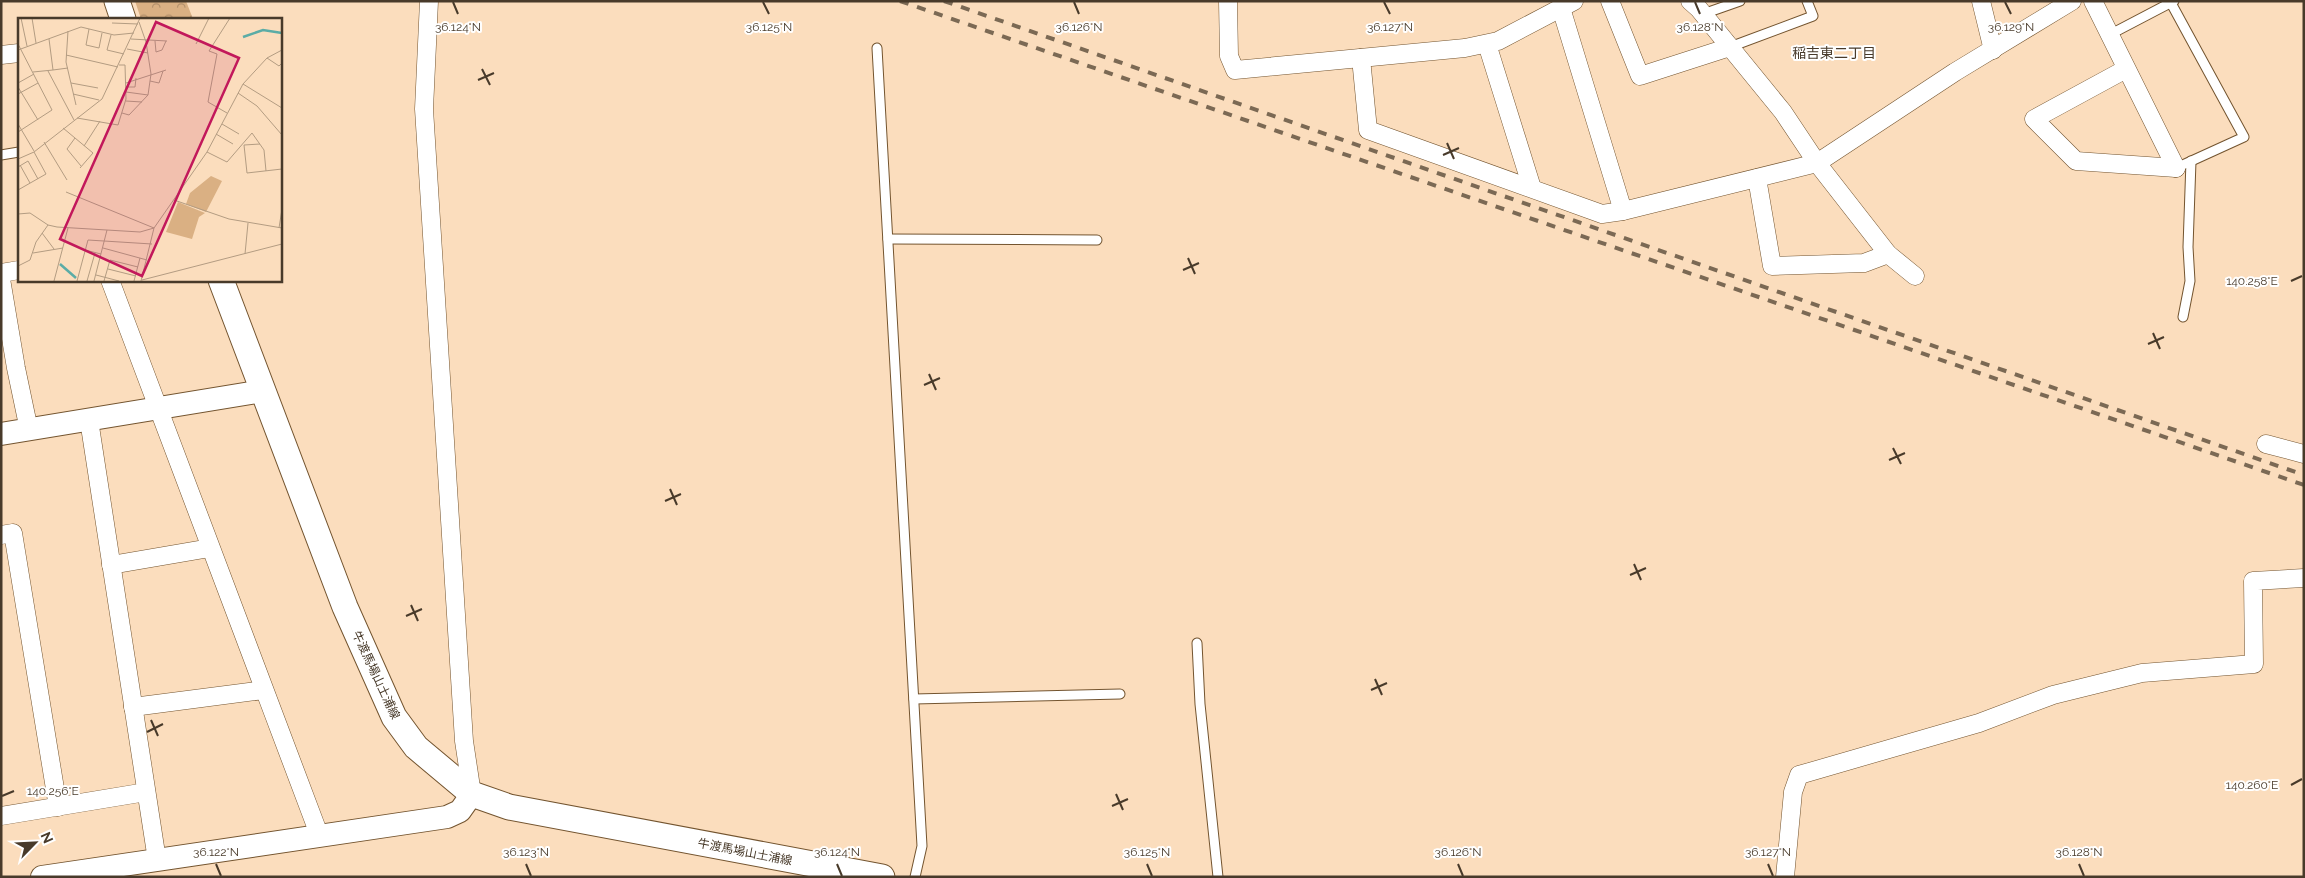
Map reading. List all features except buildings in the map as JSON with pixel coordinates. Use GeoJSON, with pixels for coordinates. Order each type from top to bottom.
{"type":"FeatureCollection","features":[{"type":"Feature","properties":{"kind":"main road"},"geometry":{"type":"LineString","coordinates":[[117,1],[123,18]]}},
{"type":"Feature","properties":{"kind":"main road","name":"牛渡馬場山土浦線"},"geometry":{"type":"LineString","coordinates":[[221,281],[345,607],[394,717],[416,747],[472,794],[509,807],[799,869],[882,877]]}},
{"type":"Feature","properties":{"kind":"street"},"geometry":{"type":"LineString","coordinates":[[42,877],[447,817],[460,811],[472,794],[464,741],[424,109],[429,1]]}},
{"type":"Feature","properties":{"kind":"street"},"geometry":{"type":"LineString","coordinates":[[1228,1],[1230,56],[1235,70],[1465,48],[1487,44],[1498,41],[1568,4],[1623,211]]}},
{"type":"Feature","properties":{"kind":"street"},"geometry":{"type":"LineString","coordinates":[[1610,1],[1640,76],[1730,47]]}},
{"type":"Feature","properties":{"kind":"street"},"geometry":{"type":"LineString","coordinates":[[1690,1],[1703,14],[1783,112],[1817,163],[1888,254],[1915,276]]}},
{"type":"Feature","properties":{"kind":"street"},"geometry":{"type":"LineString","coordinates":[[1981,1],[1993,50]]}},
{"type":"Feature","properties":{"kind":"street"},"geometry":{"type":"LineString","coordinates":[[1361,58],[1368,130],[1602,214],[1623,211],[1817,163],[2072,1]]}},
{"type":"Feature","properties":{"kind":"street"},"geometry":{"type":"LineString","coordinates":[[2093,1],[2126,69],[2184,165]]}},
{"type":"Feature","properties":{"kind":"street"},"geometry":{"type":"LineString","coordinates":[[1487,44],[1532,188]]}},
{"type":"Feature","properties":{"kind":"street"},"geometry":{"type":"LineString","coordinates":[[1,55],[18,53]]}},
{"type":"Feature","properties":{"kind":"street"},"geometry":{"type":"LineString","coordinates":[[2126,69],[2034,119],[2076,162],[2184,165]]}},
{"type":"Feature","properties":{"kind":"street"},"geometry":{"type":"LineString","coordinates":[[1757,178],[1772,266],[1864,263],[1888,254]]}},
{"type":"Feature","properties":{"kind":"street"},"geometry":{"type":"LineString","coordinates":[[1,273],[18,270]]}},
{"type":"Feature","properties":{"kind":"street"},"geometry":{"type":"LineString","coordinates":[[1,279],[8,369],[29,430]]}},
{"type":"Feature","properties":{"kind":"street"},"geometry":{"type":"LineString","coordinates":[[110,281],[320,837]]}},
{"type":"Feature","properties":{"kind":"street"},"geometry":{"type":"LineString","coordinates":[[1,434],[263,392]]}},
{"type":"Feature","properties":{"kind":"street"},"geometry":{"type":"LineString","coordinates":[[89,420],[157,860]]}},
{"type":"Feature","properties":{"kind":"street"},"geometry":{"type":"LineString","coordinates":[[2266,444],[2304,454]]}},
{"type":"Feature","properties":{"kind":"street"},"geometry":{"type":"LineString","coordinates":[[1,535],[13,533],[58,806]]}},
{"type":"Feature","properties":{"kind":"street"},"geometry":{"type":"LineString","coordinates":[[112,565],[210,548]]}},
{"type":"Feature","properties":{"kind":"street"},"geometry":{"type":"LineString","coordinates":[[1785,877],[1793,792],[1799,775],[1979,723],[2053,695],[2142,673],[2254,664],[2253,581],[2304,578]]}},
{"type":"Feature","properties":{"kind":"street"},"geometry":{"type":"LineString","coordinates":[[133,707],[264,690]]}},
{"type":"Feature","properties":{"kind":"street"},"geometry":{"type":"LineString","coordinates":[[1,816],[146,792]]}},
{"type":"Feature","properties":{"kind":"lane"},"geometry":{"type":"LineString","coordinates":[[1703,14],[1740,1]]}},
{"type":"Feature","properties":{"kind":"lane"},"geometry":{"type":"LineString","coordinates":[[1730,47],[1813,16],[1807,1]]}},
{"type":"Feature","properties":{"kind":"lane"},"geometry":{"type":"LineString","coordinates":[[2109,35],[2172,2],[2244,137],[2184,165],[2190,281],[2183,317]]}},
{"type":"Feature","properties":{"kind":"lane"},"geometry":{"type":"LineString","coordinates":[[877,48],[922,846],[914,877]]}},
{"type":"Feature","properties":{"kind":"lane"},"geometry":{"type":"LineString","coordinates":[[1,155],[18,152]]}},
{"type":"Feature","properties":{"kind":"lane"},"geometry":{"type":"LineString","coordinates":[[888,239],[1097,240]]}},
{"type":"Feature","properties":{"kind":"lane"},"geometry":{"type":"LineString","coordinates":[[1197,643],[1200,704],[1218,877]]}},
{"type":"Feature","properties":{"kind":"lane"},"geometry":{"type":"LineString","coordinates":[[914,699],[1120,694]]}},
{"type":"Feature","properties":{"kind":"green space"},"geometry":{"type":"Polygon","coordinates":[[[135,1],[186,1],[193,18],[141,18],[135,1]]]}},
{"type":"Feature","properties":{"kind":"railway"},"geometry":{"type":"LineString","coordinates":[[900,1],[2304,485]]}},
{"type":"Feature","properties":{"kind":"railway"},"geometry":{"type":"LineString","coordinates":[[944,1],[2304,475]]}},
{"type":"Feature","properties":{"kind":"district","name":"稲吉東二丁目"},"geometry":{"type":"Point","coordinates":[1834,53]}}]}
